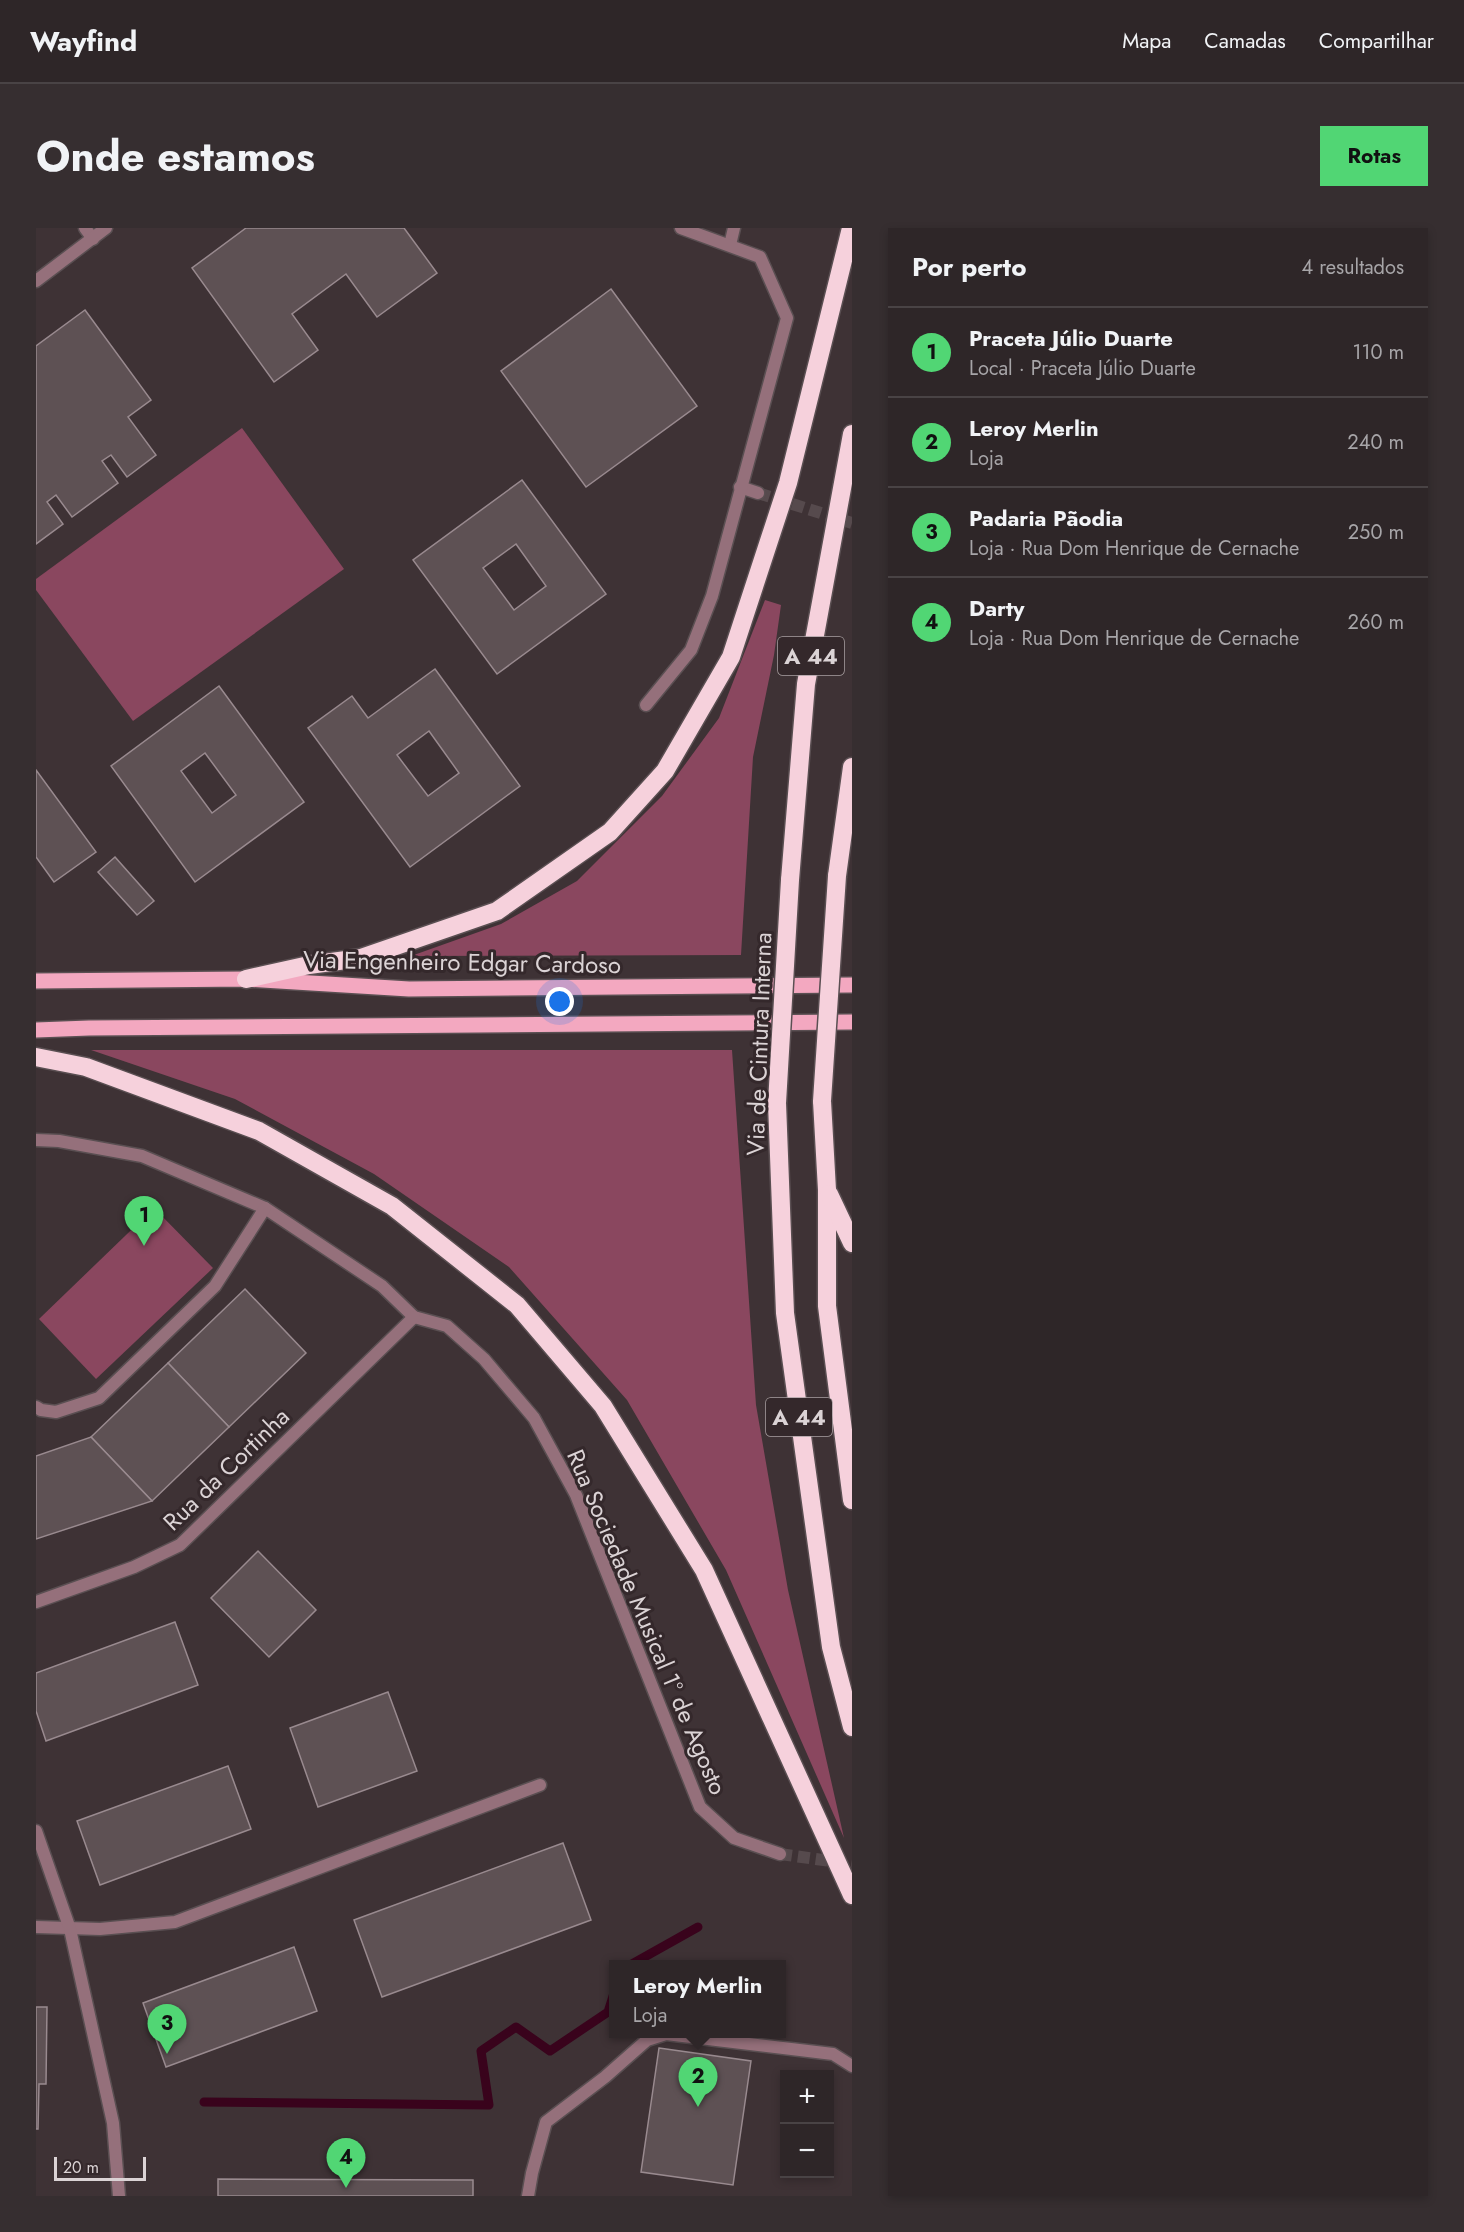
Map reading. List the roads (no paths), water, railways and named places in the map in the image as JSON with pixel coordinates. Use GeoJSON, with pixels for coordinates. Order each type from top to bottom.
{"type":"FeatureCollection","features":[{"type":"Feature","properties":{"kind":"highway"},"geometry":{"type":"LineString","coordinates":[[246,979],[309,965],[361,958],[496,911],[610,832],[665,771],[731,657],[788,483],[851,228]]}},
{"type":"Feature","properties":{"kind":"highway","name":"Via de Cintura Interna"},"geometry":{"type":"LineString","coordinates":[[852,434],[806,684],[790,880],[777,1103],[785,1312],[831,1647],[852,1727]]}},
{"type":"Feature","properties":{"kind":"highway","name":"A 44"},"geometry":{"type":"LineString","coordinates":[[852,767],[837,876],[822,1101],[826,1190],[827,1306],[852,1500]]}},
{"type":"Feature","properties":{"kind":"highway"},"geometry":{"type":"LineString","coordinates":[[36,1057],[86,1067],[259,1131],[392,1206],[517,1305],[603,1406],[704,1570],[852,1895]]}},
{"type":"Feature","properties":{"kind":"highway"},"geometry":{"type":"LineString","coordinates":[[826,1190],[852,1243]]}},
{"type":"Feature","properties":{"kind":"main road","name":"Via Engenheiro Edgar Cardoso"},"geometry":{"type":"LineString","coordinates":[[36,981],[246,979],[409,989],[852,985]]}},
{"type":"Feature","properties":{"kind":"main road"},"geometry":{"type":"LineString","coordinates":[[36,1030],[852,1022]]}},
{"type":"Feature","properties":{"kind":"street"},"geometry":{"type":"LineString","coordinates":[[85,228],[93,239]]}},
{"type":"Feature","properties":{"kind":"street"},"geometry":{"type":"LineString","coordinates":[[36,281],[106,228]]}},
{"type":"Feature","properties":{"kind":"street"},"geometry":{"type":"LineString","coordinates":[[646,705],[691,650],[712,596],[787,318],[760,257],[681,228]]}},
{"type":"Feature","properties":{"kind":"street"},"geometry":{"type":"LineString","coordinates":[[730,245],[734,228]]}},
{"type":"Feature","properties":{"kind":"street"},"geometry":{"type":"LineString","coordinates":[[740,487],[759,493]]}},
{"type":"Feature","properties":{"kind":"street"},"geometry":{"type":"LineString","coordinates":[[36,1140],[59,1141],[142,1156],[265,1208],[382,1286],[414,1317]]}},
{"type":"Feature","properties":{"kind":"street"},"geometry":{"type":"LineString","coordinates":[[36,1407],[56,1412],[99,1398],[215,1286],[265,1208]]}},
{"type":"Feature","properties":{"kind":"street","name":"Rua da Cortinha"},"geometry":{"type":"LineString","coordinates":[[36,1602],[134,1567],[180,1545],[414,1317]]}},
{"type":"Feature","properties":{"kind":"street","name":"Rua Sociedade Musical 1º de Agosto"},"geometry":{"type":"LineString","coordinates":[[414,1317],[447,1326],[484,1359],[534,1418],[576,1495],[700,1807],[734,1838],[780,1854]]}},
{"type":"Feature","properties":{"kind":"street"},"geometry":{"type":"LineString","coordinates":[[36,1927],[100,1929],[175,1922],[540,1785]]}},
{"type":"Feature","properties":{"kind":"street"},"geometry":{"type":"LineString","coordinates":[[36,1831],[70,1929],[113,2123],[119,2196]]}},
{"type":"Feature","properties":{"kind":"street"},"geometry":{"type":"LineString","coordinates":[[528,2196],[546,2122],[605,2077],[647,2040],[653,2038]]}},
{"type":"Feature","properties":{"kind":"street"},"geometry":{"type":"LineString","coordinates":[[699,2038],[833,2054],[852,2066]]}},
{"type":"Feature","properties":{"kind":"waterway"},"geometry":{"type":"LineString","coordinates":[[639,1960],[698,1927]]}},
{"type":"Feature","properties":{"kind":"waterway"},"geometry":{"type":"LineString","coordinates":[[204,2102],[489,2105],[481,2051],[516,2027],[550,2051],[608,2012],[609,2009]]}},
{"type":"Feature","properties":{"kind":"tunnel"},"geometry":{"type":"LineString","coordinates":[[758,493],[852,523]]}},
{"type":"Feature","properties":{"kind":"tunnel"},"geometry":{"type":"LineString","coordinates":[[780,1854],[852,1864]]}},
{"type":"Feature","properties":{"kind":"place","name":"Praceta Júlio Duarte"},"geometry":{"type":"Point","coordinates":[144,1246]}},
{"type":"Feature","properties":{"kind":"place","name":"Padaria Pãodia"},"geometry":{"type":"Point","coordinates":[167,2054]}},
{"type":"Feature","properties":{"kind":"place","name":"Leroy Merlin"},"geometry":{"type":"Point","coordinates":[698,2107]}},
{"type":"Feature","properties":{"kind":"place","name":"Darty"},"geometry":{"type":"Point","coordinates":[346,2188]}}]}
